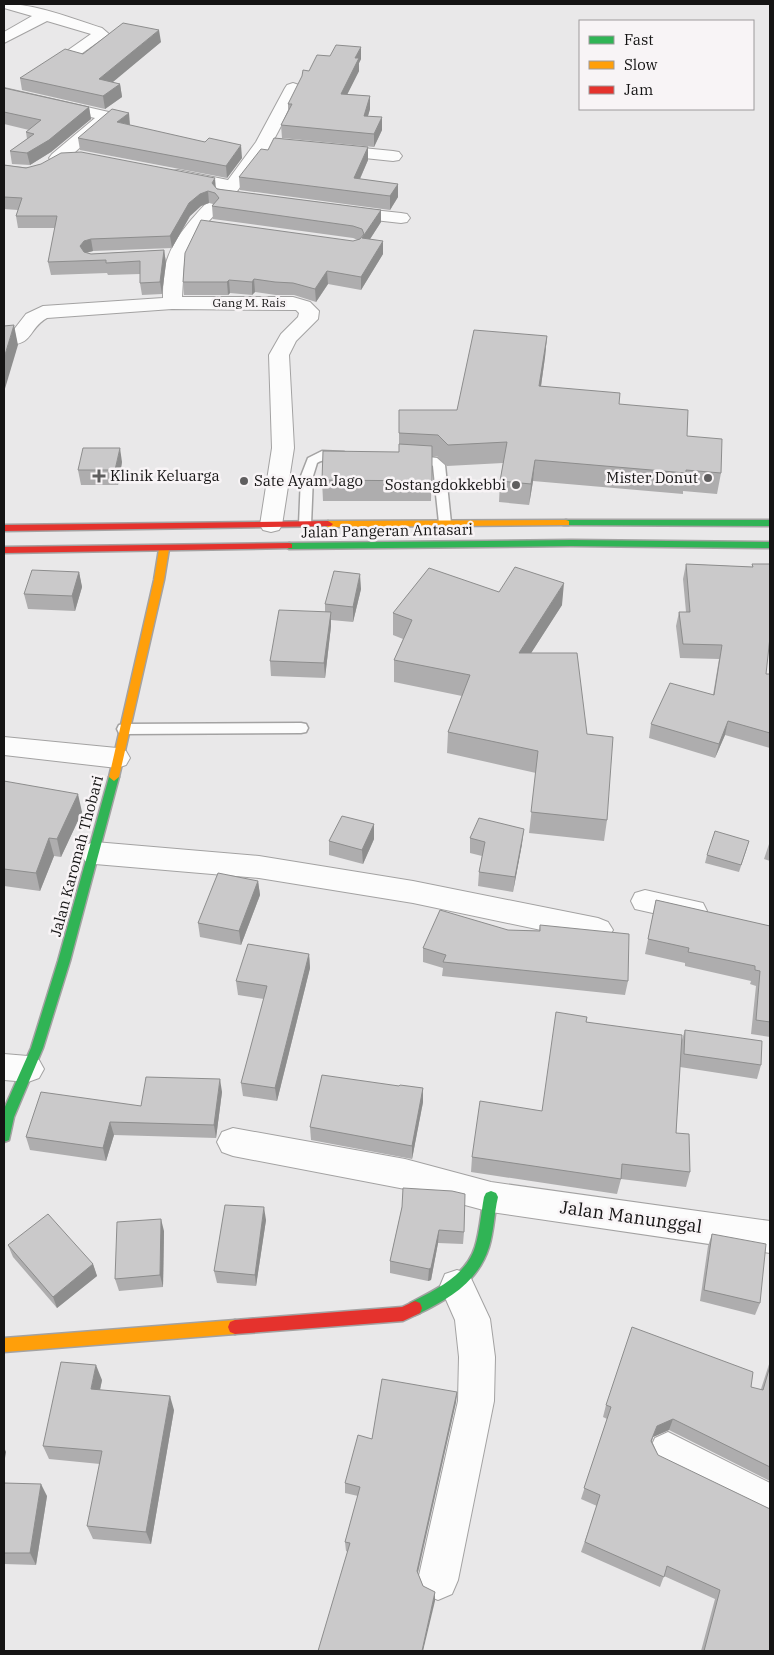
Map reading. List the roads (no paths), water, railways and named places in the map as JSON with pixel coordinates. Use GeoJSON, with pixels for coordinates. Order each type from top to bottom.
{"type":"FeatureCollection","features":[{"type":"Feature","properties":{"kind":"main road"},"geometry":{"type":"LineString","coordinates":[[708,522],[698,527],[696,535],[712,544]]}},
{"type":"Feature","properties":{"kind":"main road","name":"Jalan Pangeran Antasari"},"geometry":{"type":"LineString","coordinates":[[4,528],[445,523],[770,523]]}},
{"type":"Feature","properties":{"kind":"main road"},"geometry":{"type":"LineString","coordinates":[[666,523],[681,526],[686,533],[682,540],[669,544]]}},
{"type":"Feature","properties":{"kind":"main road","name":"Jalan Pangeran Antasari"},"geometry":{"type":"LineString","coordinates":[[4,550],[572,543],[770,545]]}},
{"type":"Feature","properties":{"kind":"main road","name":"Jalan Karomah Thobari"},"geometry":{"type":"LineString","coordinates":[[4,1136],[16,1068],[48,1013],[95,853],[112,790],[117,758],[159,580],[164,549]]}},
{"type":"Feature","properties":{"kind":"main road"},"geometry":{"type":"LineString","coordinates":[[4,1345],[403,1314],[457,1286],[470,1273],[481,1250],[491,1197]]}},
{"type":"Feature","properties":{"kind":"street"},"geometry":{"type":"LineString","coordinates":[[6,4],[97,31],[101,34],[69,56]]}},
{"type":"Feature","properties":{"kind":"street"},"geometry":{"type":"LineString","coordinates":[[4,38],[46,15]]}},
{"type":"Feature","properties":{"kind":"street"},"geometry":{"type":"LineString","coordinates":[[172,303],[175,265],[170,256],[195,224],[233,193],[264,143],[293,88]]}},
{"type":"Feature","properties":{"kind":"street"},"geometry":{"type":"LineString","coordinates":[[4,93],[107,116],[51,162],[83,157]]}},
{"type":"Feature","properties":{"kind":"street"},"geometry":{"type":"LineString","coordinates":[[264,143],[282,145]]}},
{"type":"Feature","properties":{"kind":"street"},"geometry":{"type":"LineString","coordinates":[[319,149],[393,156]]}},
{"type":"Feature","properties":{"kind":"street"},"geometry":{"type":"LineString","coordinates":[[158,171],[233,193]]}},
{"type":"Feature","properties":{"kind":"street"},"geometry":{"type":"LineString","coordinates":[[332,210],[401,218]]}},
{"type":"Feature","properties":{"kind":"street"},"geometry":{"type":"LineString","coordinates":[[195,224],[215,226]]}},
{"type":"Feature","properties":{"kind":"street","name":"Gang M. Rais"},"geometry":{"type":"LineString","coordinates":[[4,339],[23,335],[30,320],[43,312],[172,303],[293,303],[303,306],[309,311],[308,320],[288,338],[279,355],[283,448],[271,525]]}},
{"type":"Feature","properties":{"kind":"street"},"geometry":{"type":"LineString","coordinates":[[4,746],[117,758]]}},
{"type":"Feature","properties":{"kind":"street"},"geometry":{"type":"LineString","coordinates":[[95,853],[259,867],[413,892],[598,930]]}},
{"type":"Feature","properties":{"kind":"street"},"geometry":{"type":"LineString","coordinates":[[646,901],[722,918]]}},
{"type":"Feature","properties":{"kind":"street","name":"Jalan Manunggal"},"geometry":{"type":"LineString","coordinates":[[233,1142],[405,1174],[491,1197],[770,1237]]}},
{"type":"Feature","properties":{"kind":"street"},"geometry":{"type":"LineString","coordinates":[[438,1580],[476,1401],[476,1356],[472,1319],[457,1286]]}},
{"type":"Feature","properties":{"kind":"street"},"geometry":{"type":"LineString","coordinates":[[668,1451],[770,1503]]}},
{"type":"Feature","properties":{"kind":"lane"},"geometry":{"type":"LineString","coordinates":[[305,525],[307,476],[312,461],[322,455],[359,457]]}},
{"type":"Feature","properties":{"kind":"lane"},"geometry":{"type":"LineString","coordinates":[[396,458],[424,459],[439,465],[445,523]]}},
{"type":"Feature","properties":{"kind":"lane"},"geometry":{"type":"LineString","coordinates":[[124,729],[301,728]]}},
{"type":"Feature","properties":{"kind":"place","name":"Klinik Keluarga"},"geometry":{"type":"Point","coordinates":[99,476]}},
{"type":"Feature","properties":{"kind":"place","name":"Mister Donut"},"geometry":{"type":"Point","coordinates":[708,478]}},
{"type":"Feature","properties":{"kind":"place","name":"Sate Ayam Jago"},"geometry":{"type":"Point","coordinates":[244,481]}},
{"type":"Feature","properties":{"kind":"place","name":"Sostangdokkebbi"},"geometry":{"type":"Point","coordinates":[516,485]}}]}
